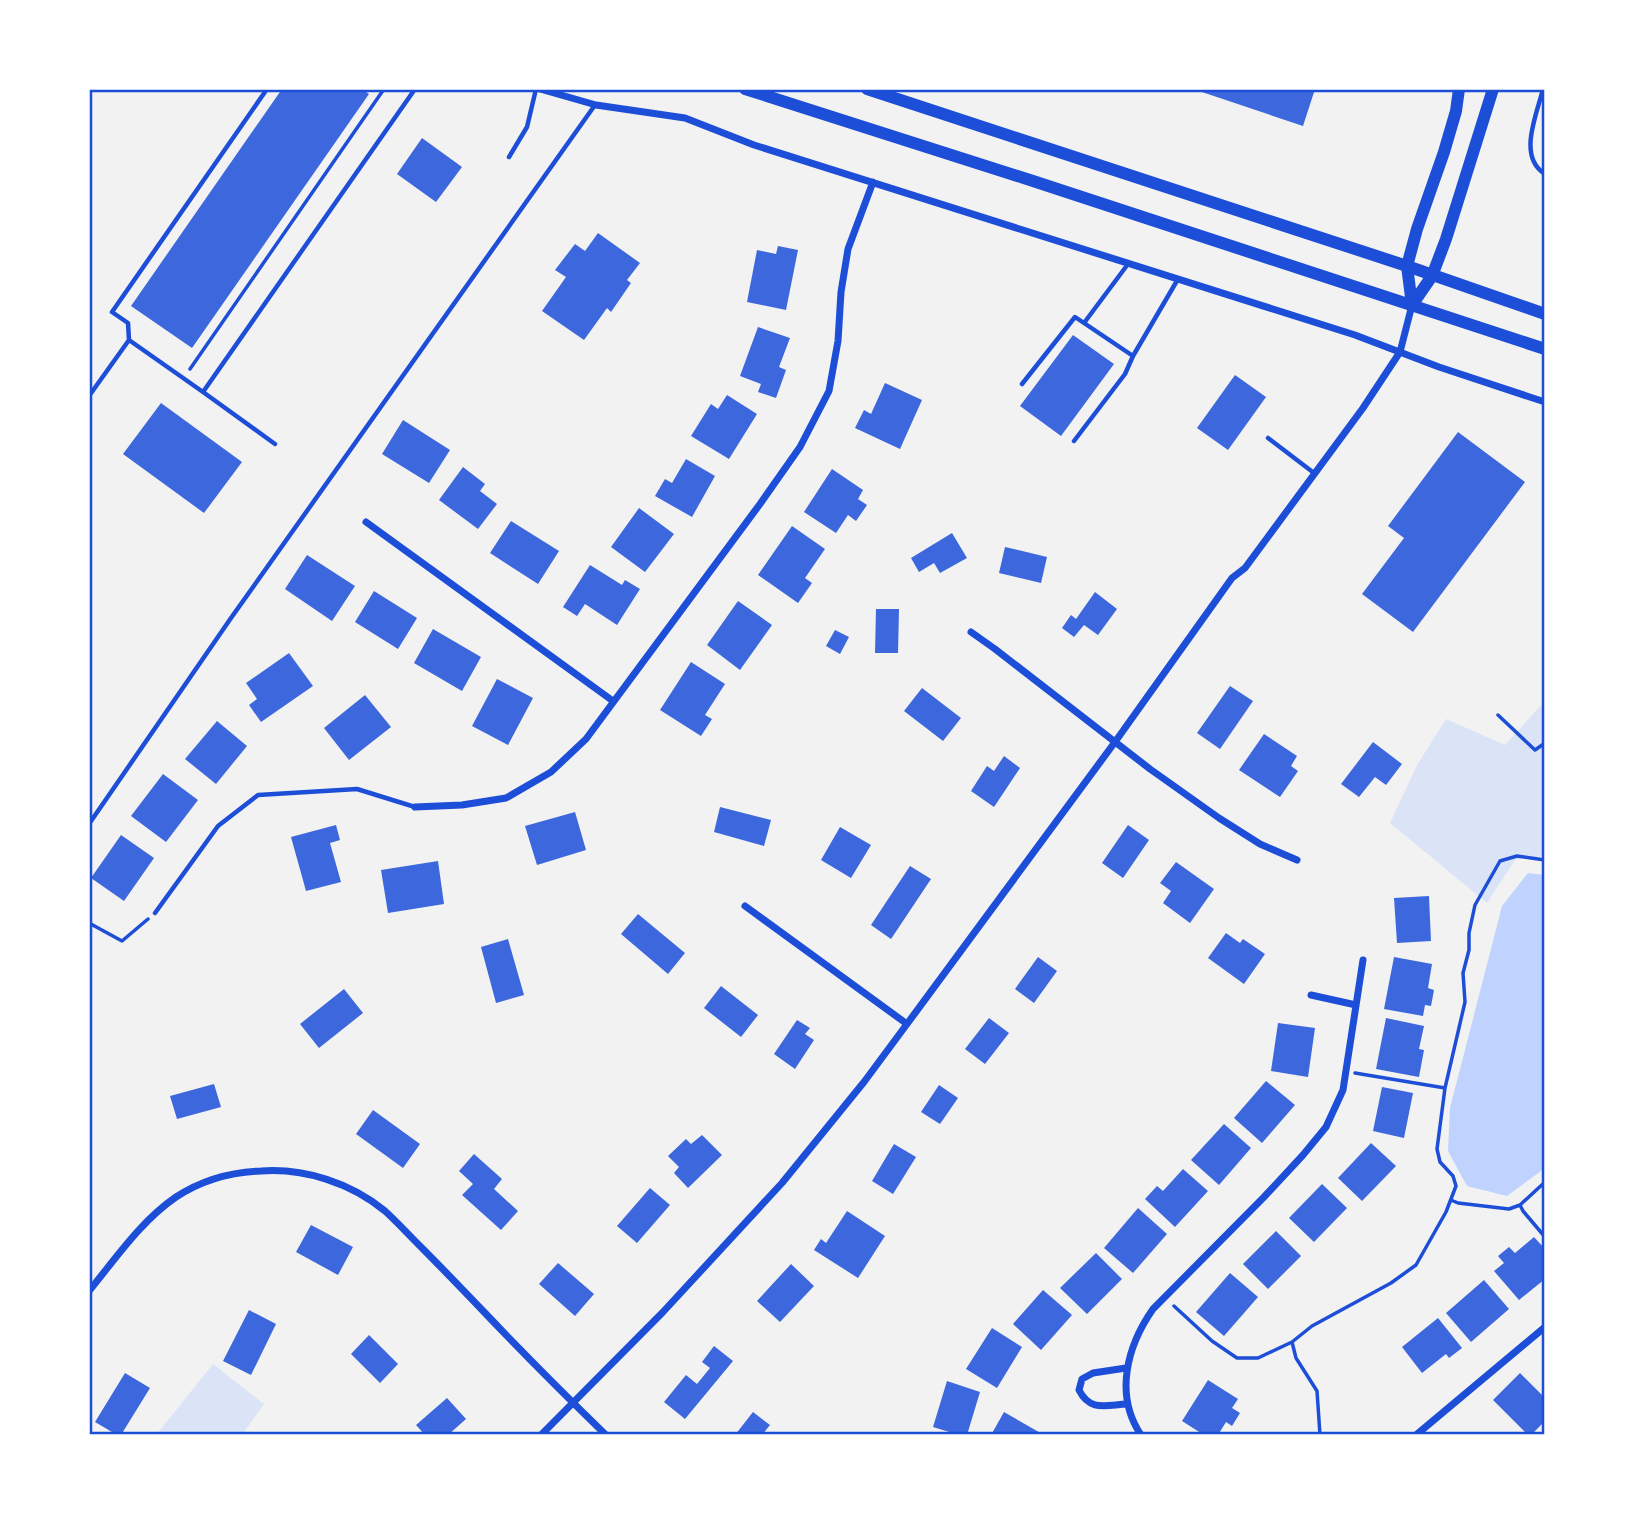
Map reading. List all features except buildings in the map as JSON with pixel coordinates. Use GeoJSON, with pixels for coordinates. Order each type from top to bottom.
{"type":"FeatureCollection","features":[{"type":"Feature","properties":{"kind":"main road"},"geometry":{"type":"LineString","coordinates":[[745,89],[1545,349]]}},
{"type":"Feature","properties":{"kind":"main road"},"geometry":{"type":"LineString","coordinates":[[867,89],[1545,314]]}},
{"type":"Feature","properties":{"kind":"main road"},"geometry":{"type":"LineString","coordinates":[[1412,305],[1407,266],[1444,152],[1456,111],[1459,89]]}},
{"type":"Feature","properties":{"kind":"main road"},"geometry":{"type":"LineString","coordinates":[[1412,305],[1432,276],[1446,239],[1493,89]]}},
{"type":"Feature","properties":{"kind":"street"},"geometry":{"type":"LineString","coordinates":[[538,89],[596,105],[685,118],[754,145],[1355,335],[1439,367],[1545,402]]}},
{"type":"Feature","properties":{"kind":"street"},"geometry":{"type":"LineString","coordinates":[[415,807],[462,805],[506,798],[551,772],[586,739],[753,514],[800,447],[829,391],[838,341],[841,292],[848,249],[873,182]]}},
{"type":"Feature","properties":{"kind":"street"},"geometry":{"type":"LineString","coordinates":[[541,1435],[663,1312],[782,1183],[864,1082],[1232,578],[1245,568],[1363,408],[1400,352],[1412,305]]}},
{"type":"Feature","properties":{"kind":"street"},"geometry":{"type":"LineString","coordinates":[[366,522],[614,701]]}},
{"type":"Feature","properties":{"kind":"street"},"geometry":{"type":"LineString","coordinates":[[971,632],[1219,818],[1260,844],[1297,860]]}},
{"type":"Feature","properties":{"kind":"street"},"geometry":{"type":"LineString","coordinates":[[745,906],[907,1024]]}},
{"type":"Feature","properties":{"kind":"street"},"geometry":{"type":"LineString","coordinates":[[1142,1435],[1133,1423],[1127,1404],[1126,1368],[1141,1326],[1153,1309],[1264,1197],[1326,1127],[1343,1090],[1363,960]]}},
{"type":"Feature","properties":{"kind":"street"},"geometry":{"type":"LineString","coordinates":[[1311,995],[1356,1005]]}},
{"type":"Feature","properties":{"kind":"street"},"geometry":{"type":"LineString","coordinates":[[89,1291],[147,1221],[187,1191],[223,1175],[247,1171],[306,1173],[337,1183],[385,1212],[607,1435]]}},
{"type":"Feature","properties":{"kind":"street"},"geometry":{"type":"LineString","coordinates":[[1416,1435],[1545,1327]]}},
{"type":"Feature","properties":{"kind":"street"},"geometry":{"type":"LineString","coordinates":[[1126,1368],[1093,1373],[1082,1379],[1079,1390],[1084,1399],[1094,1406],[1127,1404]]}},
{"type":"Feature","properties":{"kind":"lane"},"geometry":{"type":"LineString","coordinates":[[89,396],[129,340],[128,323],[111,312],[267,89]]}},
{"type":"Feature","properties":{"kind":"lane"},"geometry":{"type":"LineString","coordinates":[[203,392],[415,89]]}},
{"type":"Feature","properties":{"kind":"lane"},"geometry":{"type":"LineString","coordinates":[[509,157],[527,127],[538,89]]}},
{"type":"Feature","properties":{"kind":"lane"},"geometry":{"type":"LineString","coordinates":[[1543,89],[1530,139],[1532,159],[1541,173],[1545,174]]}},
{"type":"Feature","properties":{"kind":"lane"},"geometry":{"type":"LineString","coordinates":[[89,824],[231,618],[596,105]]}},
{"type":"Feature","properties":{"kind":"lane"},"geometry":{"type":"LineString","coordinates":[[1084,323],[1128,264]]}},
{"type":"Feature","properties":{"kind":"lane"},"geometry":{"type":"LineString","coordinates":[[1074,442],[1125,374],[1178,279]]}},
{"type":"Feature","properties":{"kind":"lane"},"geometry":{"type":"LineString","coordinates":[[1022,384],[1075,317],[1133,356]]}},
{"type":"Feature","properties":{"kind":"lane"},"geometry":{"type":"LineString","coordinates":[[129,340],[275,443]]}},
{"type":"Feature","properties":{"kind":"lane"},"geometry":{"type":"LineString","coordinates":[[1268,438],[1315,474]]}},
{"type":"Feature","properties":{"kind":"lane"},"geometry":{"type":"LineString","coordinates":[[155,913],[218,826],[258,795],[357,789],[415,807]]}},
{"type":"Feature","properties":{"kind":"path"},"geometry":{"type":"LineString","coordinates":[[183,378],[384,89]]}},
{"type":"Feature","properties":{"kind":"path"},"geometry":{"type":"LineString","coordinates":[[1498,715],[1535,750],[1545,743]]}},
{"type":"Feature","properties":{"kind":"path"},"geometry":{"type":"LineString","coordinates":[[1165,1297],[1212,1341],[1237,1358],[1258,1358],[1292,1342],[1312,1326],[1391,1283],[1416,1265],[1440,1223],[1456,1186],[1453,1176],[1440,1162],[1437,1149],[1445,1088],[1465,1002],[1463,972],[1475,905],[1500,861],[1517,856],[1545,860]]}},
{"type":"Feature","properties":{"kind":"path"},"geometry":{"type":"LineString","coordinates":[[89,923],[122,941],[155,913]]}},
{"type":"Feature","properties":{"kind":"path"},"geometry":{"type":"LineString","coordinates":[[1346,1072],[1445,1088]]}},
{"type":"Feature","properties":{"kind":"path"},"geometry":{"type":"LineString","coordinates":[[1451,1200],[1509,1209],[1520,1205],[1545,1182]]}},
{"type":"Feature","properties":{"kind":"path"},"geometry":{"type":"LineString","coordinates":[[1520,1205],[1545,1237]]}},
{"type":"Feature","properties":{"kind":"path"},"geometry":{"type":"LineString","coordinates":[[1292,1342],[1296,1358],[1317,1391],[1320,1435]]}},
{"type":"Feature","properties":{"kind":"shaded area"},"geometry":{"type":"Polygon","coordinates":[[[1545,701],[1545,856],[1515,860],[1487,903],[1390,823],[1417,765],[1446,719],[1505,745],[1545,701]]]}},
{"type":"Feature","properties":{"kind":"shaded area"},"geometry":{"type":"Polygon","coordinates":[[[213,1364],[264,1404],[242,1435],[156,1435],[213,1364]]]}},
{"type":"Feature","properties":{"kind":"water"},"geometry":{"type":"Polygon","coordinates":[[[1528,873],[1545,875],[1545,1168],[1507,1196],[1467,1186],[1448,1151],[1450,1108],[1502,906],[1528,873]]]}}]}
